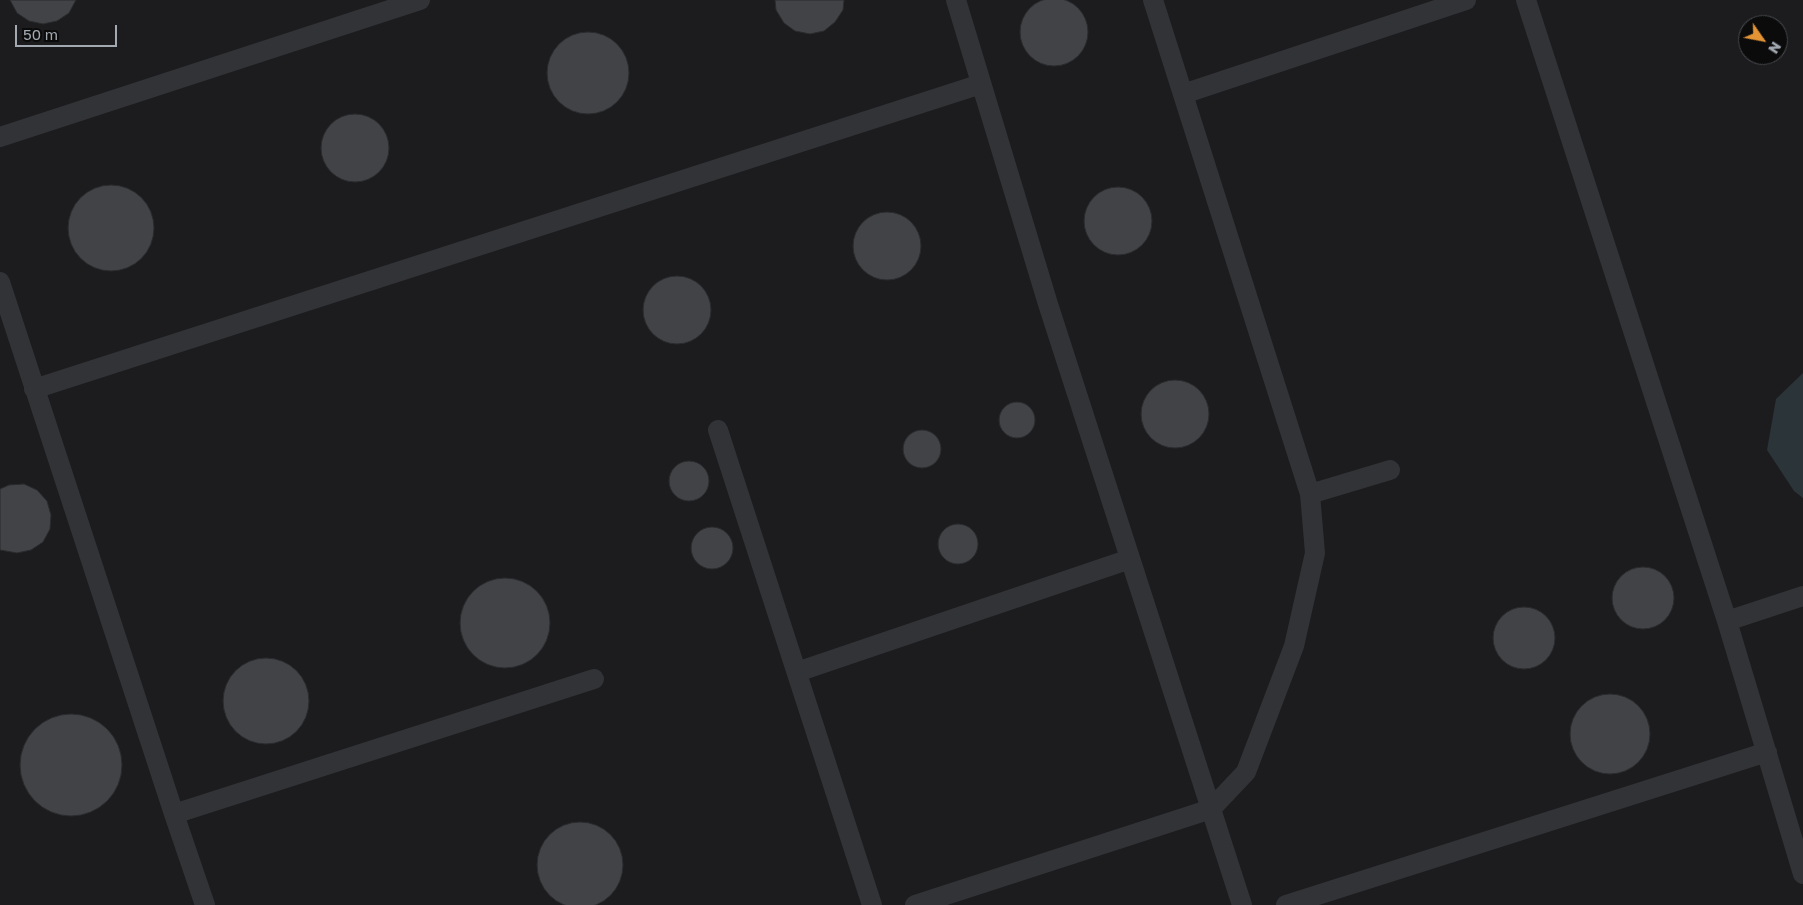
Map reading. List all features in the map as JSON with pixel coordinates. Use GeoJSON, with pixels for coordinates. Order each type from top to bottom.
{"type":"FeatureCollection","features":[{"type":"Feature","properties":{"kind":"lane"},"geometry":{"type":"LineString","coordinates":[[0,138],[420,0]]}},
{"type":"Feature","properties":{"kind":"lane"},"geometry":{"type":"LineString","coordinates":[[956,0],[1048,304],[1242,905]]}},
{"type":"Feature","properties":{"kind":"lane"},"geometry":{"type":"LineString","coordinates":[[915,905],[1211,809],[1246,772],[1294,646],[1315,553],[1310,494],[1153,0]]}},
{"type":"Feature","properties":{"kind":"lane"},"geometry":{"type":"LineString","coordinates":[[1183,94],[1466,0]]}},
{"type":"Feature","properties":{"kind":"lane"},"geometry":{"type":"LineString","coordinates":[[1526,0],[1727,621],[1803,874]]}},
{"type":"Feature","properties":{"kind":"lane"},"geometry":{"type":"LineString","coordinates":[[34,388],[981,84]]}},
{"type":"Feature","properties":{"kind":"lane"},"geometry":{"type":"LineString","coordinates":[[0,282],[205,905]]}},
{"type":"Feature","properties":{"kind":"lane"},"geometry":{"type":"LineString","coordinates":[[718,430],[872,905]]}},
{"type":"Feature","properties":{"kind":"lane"},"geometry":{"type":"LineString","coordinates":[[1310,494],[1390,470]]}},
{"type":"Feature","properties":{"kind":"lane"},"geometry":{"type":"LineString","coordinates":[[796,672],[1130,559]]}},
{"type":"Feature","properties":{"kind":"lane"},"geometry":{"type":"LineString","coordinates":[[1727,621],[1803,596]]}},
{"type":"Feature","properties":{"kind":"lane"},"geometry":{"type":"LineString","coordinates":[[174,814],[594,679]]}},
{"type":"Feature","properties":{"kind":"lane"},"geometry":{"type":"LineString","coordinates":[[1286,905],[1767,752]]}},
{"type":"Feature","properties":{"kind":"shaded area"},"geometry":{"type":"Polygon","coordinates":[[[0,0],[1803,0],[1803,905],[0,905],[0,0]]]}},
{"type":"Feature","properties":{"kind":"shaded area"},"geometry":{"type":"Polygon","coordinates":[[[1803,373],[1803,498],[1794,491],[1767,450],[1776,399],[1803,373]]]}},
{"type":"Feature","properties":{"kind":"building"},"geometry":{"type":"Polygon","coordinates":[[[1054,-2],[1067,0],[1078,8],[1086,19],[1088,32],[1086,45],[1078,56],[1067,64],[1054,66],[1041,64],[1030,56],[1022,45],[1020,32],[1022,19],[1030,8],[1041,0],[1054,-2]]]}},
{"type":"Feature","properties":{"kind":"building"},"geometry":{"type":"Polygon","coordinates":[[[10,0],[76,0],[69,13],[57,21],[43,24],[29,21],[17,13],[10,0]]]}},
{"type":"Feature","properties":{"kind":"building"},"geometry":{"type":"Polygon","coordinates":[[[775,0],[844,0],[843,10],[835,22],[824,31],[810,34],[795,31],[784,23],[776,10],[775,0]]]}},
{"type":"Feature","properties":{"kind":"building"},"geometry":{"type":"Polygon","coordinates":[[[588,32],[604,35],[617,44],[626,57],[629,73],[626,89],[617,102],[604,111],[588,114],[572,111],[559,102],[550,89],[547,73],[550,57],[559,44],[572,35],[588,32]]]}},
{"type":"Feature","properties":{"kind":"building"},"geometry":{"type":"Polygon","coordinates":[[[348,114],[362,114],[374,119],[384,129],[389,141],[389,155],[384,167],[374,177],[362,182],[348,182],[336,177],[326,167],[321,155],[321,141],[326,129],[336,119],[348,114]]]}},
{"type":"Feature","properties":{"kind":"building"},"geometry":{"type":"Polygon","coordinates":[[[111,185],[128,188],[142,197],[151,211],[154,228],[151,245],[142,259],[128,268],[111,271],[94,268],[80,259],[71,245],[68,228],[71,211],[80,197],[94,188],[111,185]]]}},
{"type":"Feature","properties":{"kind":"building"},"geometry":{"type":"Polygon","coordinates":[[[1111,187],[1125,187],[1137,192],[1147,202],[1152,214],[1152,228],[1147,240],[1137,250],[1125,255],[1111,255],[1099,250],[1089,240],[1084,228],[1084,214],[1089,202],[1099,192],[1111,187]]]}},
{"type":"Feature","properties":{"kind":"building"},"geometry":{"type":"Polygon","coordinates":[[[880,212],[894,212],[906,217],[916,227],[921,239],[921,253],[916,265],[906,275],[894,280],[880,280],[868,275],[858,265],[853,253],[853,239],[858,227],[868,217],[880,212]]]}},
{"type":"Feature","properties":{"kind":"building"},"geometry":{"type":"Polygon","coordinates":[[[670,276],[684,276],[696,281],[706,291],[711,303],[711,317],[706,329],[696,339],[684,344],[670,344],[658,339],[648,329],[643,317],[643,303],[648,291],[658,281],[670,276]]]}},
{"type":"Feature","properties":{"kind":"building"},"geometry":{"type":"Polygon","coordinates":[[[1168,380],[1182,380],[1194,385],[1204,395],[1209,407],[1209,421],[1204,433],[1194,443],[1182,448],[1168,448],[1156,443],[1146,433],[1141,421],[1141,407],[1146,395],[1156,385],[1168,380]]]}},
{"type":"Feature","properties":{"kind":"building"},"geometry":{"type":"Polygon","coordinates":[[[1017,402],[1024,403],[1030,407],[1034,413],[1034,427],[1030,433],[1024,437],[1017,438],[1010,437],[1004,433],[1000,427],[999,420],[1000,413],[1004,407],[1010,403],[1017,402]]]}},
{"type":"Feature","properties":{"kind":"building"},"geometry":{"type":"Polygon","coordinates":[[[922,430],[935,436],[941,449],[935,462],[922,468],[909,462],[903,449],[909,436],[922,430]]]}},
{"type":"Feature","properties":{"kind":"building"},"geometry":{"type":"Polygon","coordinates":[[[693,461],[700,464],[706,470],[709,481],[708,489],[700,498],[693,501],[685,501],[678,498],[670,489],[669,477],[672,470],[681,462],[693,461]]]}},
{"type":"Feature","properties":{"kind":"building"},"geometry":{"type":"Polygon","coordinates":[[[24,484],[37,490],[47,501],[51,515],[50,529],[43,542],[31,550],[17,553],[0,550],[0,489],[9,485],[24,484]]]}},
{"type":"Feature","properties":{"kind":"building"},"geometry":{"type":"Polygon","coordinates":[[[962,524],[969,527],[975,533],[978,544],[977,552],[969,561],[962,564],[954,564],[947,561],[939,552],[938,540],[941,533],[950,525],[962,524]]]}},
{"type":"Feature","properties":{"kind":"building"},"geometry":{"type":"Polygon","coordinates":[[[712,527],[727,533],[733,548],[727,563],[712,569],[697,563],[691,548],[697,533],[712,527]]]}},
{"type":"Feature","properties":{"kind":"building"},"geometry":{"type":"Polygon","coordinates":[[[1637,567],[1649,567],[1665,576],[1672,586],[1674,598],[1672,610],[1665,620],[1649,629],[1637,629],[1626,624],[1617,615],[1612,604],[1612,592],[1617,581],[1626,572],[1637,567]]]}},
{"type":"Feature","properties":{"kind":"building"},"geometry":{"type":"Polygon","coordinates":[[[505,578],[522,581],[537,591],[547,606],[550,623],[547,640],[537,655],[522,665],[505,668],[488,665],[473,655],[463,640],[460,623],[463,606],[473,591],[488,581],[505,578]]]}},
{"type":"Feature","properties":{"kind":"building"},"geometry":{"type":"Polygon","coordinates":[[[1518,607],[1530,607],[1546,616],[1553,626],[1555,638],[1553,650],[1546,660],[1530,669],[1518,669],[1507,664],[1498,655],[1493,644],[1493,632],[1498,621],[1507,612],[1518,607]]]}},
{"type":"Feature","properties":{"kind":"building"},"geometry":{"type":"Polygon","coordinates":[[[266,658],[282,662],[296,671],[305,685],[309,701],[305,717],[296,731],[282,740],[266,744],[250,740],[236,731],[227,717],[223,701],[227,685],[236,671],[250,662],[266,658]]]}},
{"type":"Feature","properties":{"kind":"building"},"geometry":{"type":"Polygon","coordinates":[[[1602,694],[1618,694],[1632,701],[1643,712],[1650,726],[1650,742],[1647,749],[1632,767],[1618,774],[1602,774],[1588,767],[1577,756],[1570,742],[1570,726],[1577,712],[1588,701],[1602,694]]]}},
{"type":"Feature","properties":{"kind":"building"},"geometry":{"type":"Polygon","coordinates":[[[71,714],[91,718],[107,729],[118,745],[122,765],[118,785],[107,801],[91,812],[71,816],[51,812],[35,801],[24,785],[20,765],[24,745],[35,729],[51,718],[71,714]]]}},
{"type":"Feature","properties":{"kind":"building"},"geometry":{"type":"Polygon","coordinates":[[[580,822],[596,825],[604,829],[616,841],[620,849],[623,865],[620,881],[616,889],[604,901],[596,905],[580,908],[564,905],[556,901],[544,889],[540,881],[537,865],[540,849],[544,841],[556,829],[564,825],[580,822]]]}}]}
